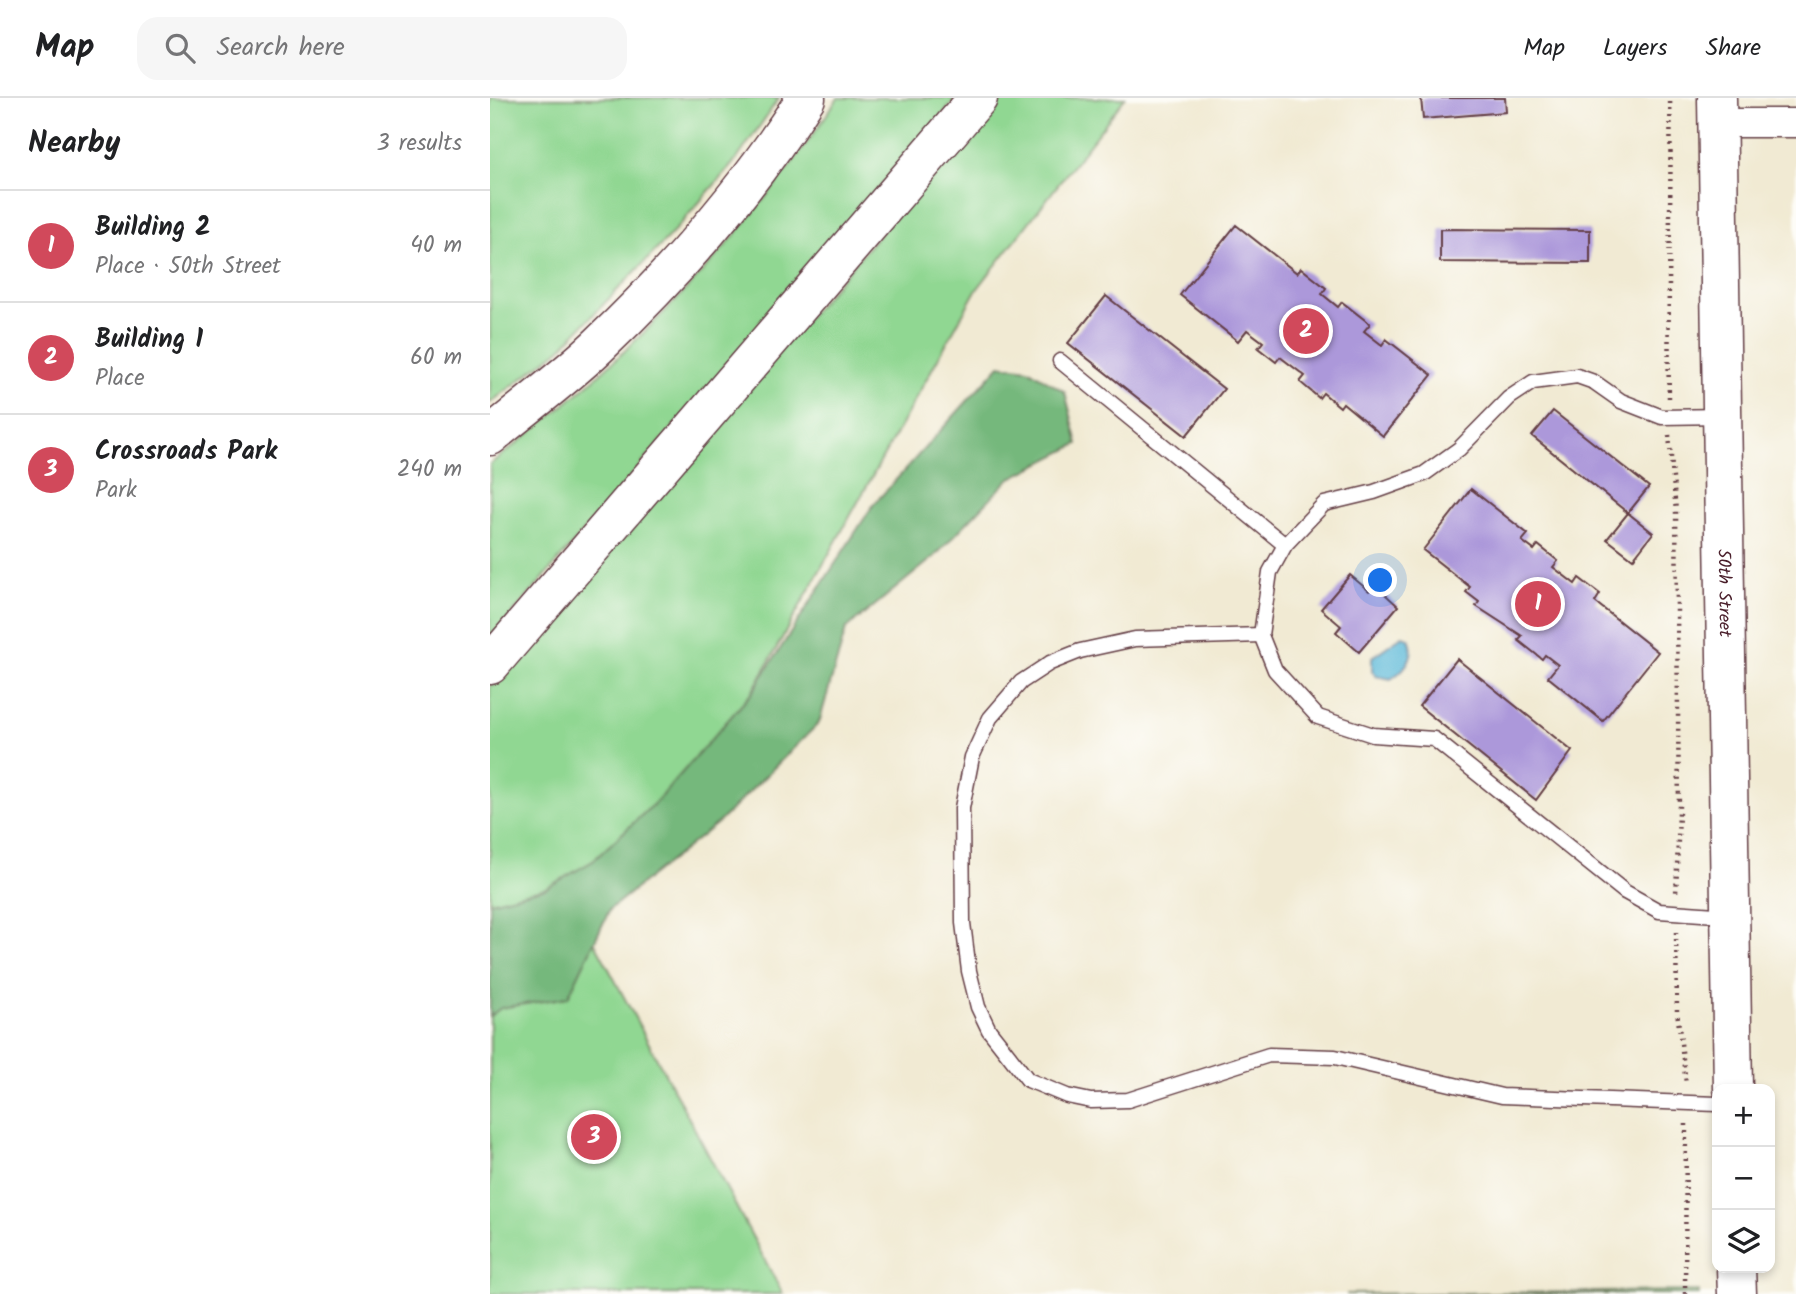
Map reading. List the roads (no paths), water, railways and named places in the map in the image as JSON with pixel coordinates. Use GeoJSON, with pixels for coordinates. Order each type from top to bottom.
{"type":"FeatureCollection","features":[{"type":"Feature","properties":{"kind":"main road"},"geometry":{"type":"LineString","coordinates":[[490,436],[596,348],[695,246],[782,135],[806,98]]}},
{"type":"Feature","properties":{"kind":"main road"},"geometry":{"type":"LineString","coordinates":[[490,665],[978,98]]}},
{"type":"Feature","properties":{"kind":"main road","name":"50th Street"},"geometry":{"type":"LineString","coordinates":[[1717,111],[1734,1084]]}},
{"type":"Feature","properties":{"kind":"main road"},"geometry":{"type":"LineString","coordinates":[[1736,1273],[1737,1294]]}},
{"type":"Feature","properties":{"kind":"street"},"geometry":{"type":"LineString","coordinates":[[1717,111],[1796,123]]}},
{"type":"Feature","properties":{"kind":"lane"},"geometry":{"type":"LineString","coordinates":[[1060,361],[1285,545]]}},
{"type":"Feature","properties":{"kind":"lane"},"geometry":{"type":"LineString","coordinates":[[1723,416],[1669,417],[1621,401],[1594,382],[1577,376],[1533,383],[1509,398],[1459,449],[1424,474],[1374,492],[1324,504],[1285,545],[1270,572],[1261,635],[1275,670],[1318,717],[1373,735],[1434,739],[1625,892],[1659,911],[1731,916]]}},
{"type":"Feature","properties":{"kind":"lane"},"geometry":{"type":"LineString","coordinates":[[1261,635],[1135,639],[1080,651],[1050,663],[1021,682],[990,718],[972,757],[962,808],[962,923],[969,971],[978,1007],[989,1030],[1028,1080],[1067,1096],[1091,1101],[1128,1100],[1269,1055],[1335,1057],[1502,1096],[1712,1104]]}},
{"type":"Feature","properties":{"kind":"water"},"geometry":{"type":"Polygon","coordinates":[[[1402,636],[1409,638],[1411,645],[1409,662],[1391,679],[1376,676],[1372,671],[1372,657],[1402,636]]]}},
{"type":"Feature","properties":{"kind":"place","name":"Building 1"},"geometry":{"type":"Point","coordinates":[1306,331]}},
{"type":"Feature","properties":{"kind":"place","name":"Building 2"},"geometry":{"type":"Point","coordinates":[1538,604]}},
{"type":"Feature","properties":{"kind":"place","name":"Crossroads Park"},"geometry":{"type":"Point","coordinates":[594,1137]}}]}
